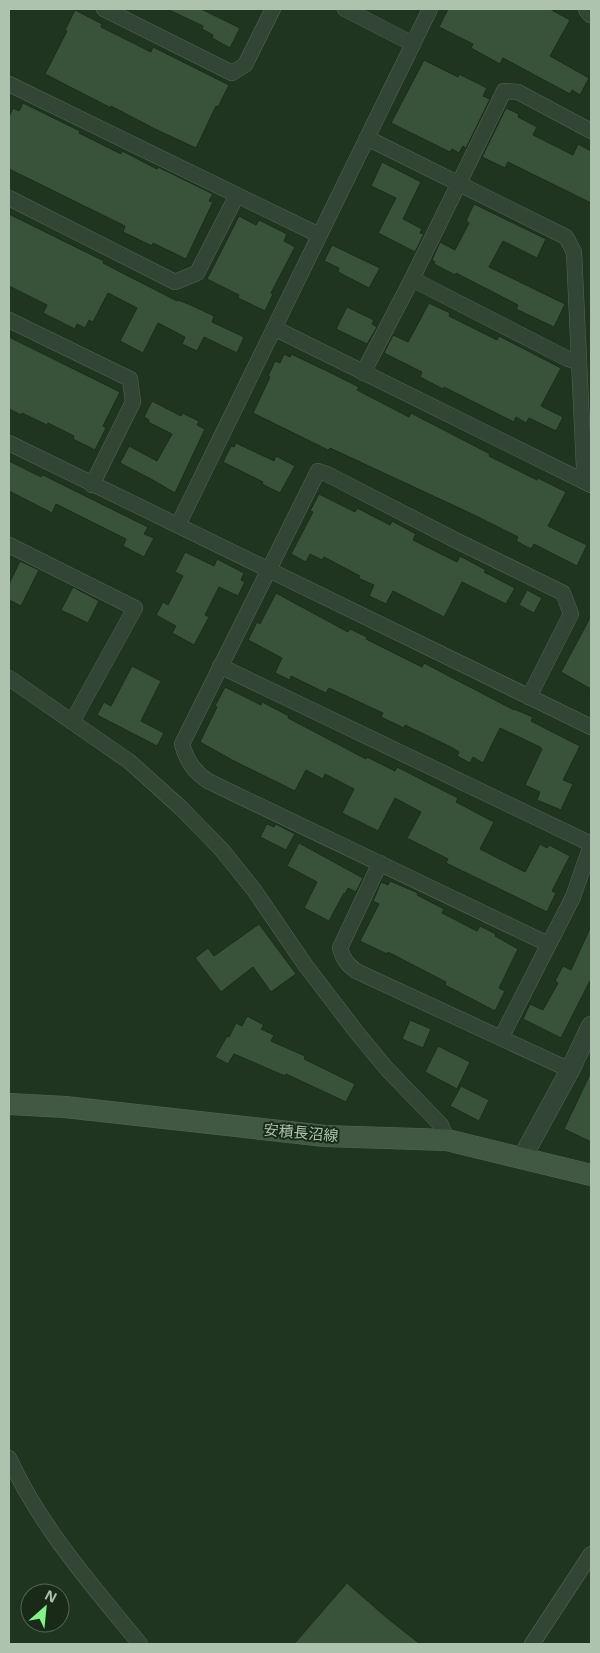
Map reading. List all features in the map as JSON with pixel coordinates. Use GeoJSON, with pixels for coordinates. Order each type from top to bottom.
{"type":"FeatureCollection","features":[{"type":"Feature","properties":{"kind":"main road","name":"安積長沼線"},"geometry":{"type":"LineString","coordinates":[[9,1104],[65,1108],[325,1136],[447,1140],[591,1175]]}},
{"type":"Feature","properties":{"kind":"street"},"geometry":{"type":"LineString","coordinates":[[104,9],[232,72],[245,66],[273,9]]}},
{"type":"Feature","properties":{"kind":"street"},"geometry":{"type":"LineString","coordinates":[[345,9],[413,44]]}},
{"type":"Feature","properties":{"kind":"street"},"geometry":{"type":"LineString","coordinates":[[178,525],[430,9]]}},
{"type":"Feature","properties":{"kind":"street"},"geometry":{"type":"LineString","coordinates":[[588,9],[591,13]]}},
{"type":"Feature","properties":{"kind":"street"},"geometry":{"type":"LineString","coordinates":[[9,84],[319,235]]}},
{"type":"Feature","properties":{"kind":"street"},"geometry":{"type":"LineString","coordinates":[[363,373],[412,280],[504,91],[518,92],[591,131]]}},
{"type":"Feature","properties":{"kind":"street"},"geometry":{"type":"LineString","coordinates":[[367,138],[566,237],[574,252],[586,482]]}},
{"type":"Feature","properties":{"kind":"street"},"geometry":{"type":"LineString","coordinates":[[9,198],[176,282],[197,273],[237,195]]}},
{"type":"Feature","properties":{"kind":"street"},"geometry":{"type":"LineString","coordinates":[[412,280],[568,359],[579,362]]}},
{"type":"Feature","properties":{"kind":"street"},"geometry":{"type":"LineString","coordinates":[[9,320],[130,379],[133,402],[92,485]]}},
{"type":"Feature","properties":{"kind":"street"},"geometry":{"type":"LineString","coordinates":[[274,328],[586,482]]}},
{"type":"Feature","properties":{"kind":"street"},"geometry":{"type":"LineString","coordinates":[[9,443],[591,727]]}},
{"type":"Feature","properties":{"kind":"street"},"geometry":{"type":"LineString","coordinates":[[529,697],[571,614],[563,593],[327,474],[318,472],[182,744],[184,753],[194,770],[208,781],[548,944]]}},
{"type":"Feature","properties":{"kind":"street"},"geometry":{"type":"LineString","coordinates":[[9,544],[135,608],[72,722]]}},
{"type":"Feature","properties":{"kind":"street"},"geometry":{"type":"LineString","coordinates":[[220,666],[591,844],[573,897],[500,1038]]}},
{"type":"Feature","properties":{"kind":"street"},"geometry":{"type":"LineString","coordinates":[[9,678],[136,766],[222,850],[254,890],[306,966],[358,1034],[387,1069],[441,1125],[447,1140]]}},
{"type":"Feature","properties":{"kind":"street"},"geometry":{"type":"LineString","coordinates":[[380,863],[340,948],[342,957],[348,965],[356,971],[570,1070]]}},
{"type":"Feature","properties":{"kind":"street"},"geometry":{"type":"LineString","coordinates":[[522,1158],[570,1070],[591,1026]]}},
{"type":"Feature","properties":{"kind":"street"},"geometry":{"type":"LineString","coordinates":[[9,1458],[36,1510],[59,1544],[140,1644]]}},
{"type":"Feature","properties":{"kind":"street"},"geometry":{"type":"LineString","coordinates":[[532,1644],[591,1554]]}},
{"type":"Feature","properties":{"kind":"building"},"geometry":{"type":"Polygon","coordinates":[[[167,9],[201,9],[240,28],[230,48],[212,38],[213,35],[202,29],[203,26],[167,9]]]}},
{"type":"Feature","properties":{"kind":"building"},"geometry":{"type":"Polygon","coordinates":[[[448,9],[550,9],[570,20],[550,56],[589,78],[580,95],[572,90],[570,94],[503,58],[500,64],[471,48],[473,44],[439,27],[448,9]]]}},
{"type":"Feature","properties":{"kind":"building"},"geometry":{"type":"Polygon","coordinates":[[[75,10],[102,24],[101,27],[151,52],[153,47],[229,85],[218,107],[216,106],[196,148],[45,74],[67,31],[65,30],[75,10]]]}},
{"type":"Feature","properties":{"kind":"building"},"geometry":{"type":"Polygon","coordinates":[[[424,60],[458,77],[459,74],[487,88],[483,96],[490,99],[466,148],[463,146],[459,153],[452,149],[450,152],[391,123],[424,60]]]}},
{"type":"Feature","properties":{"kind":"building"},"geometry":{"type":"Polygon","coordinates":[[[23,103],[121,154],[122,151],[213,194],[209,201],[213,202],[186,259],[153,243],[152,246],[123,232],[125,226],[9,169],[9,117],[13,108],[19,111],[23,103]]]}},
{"type":"Feature","properties":{"kind":"building"},"geometry":{"type":"Polygon","coordinates":[[[506,108],[519,114],[518,117],[537,127],[533,135],[573,155],[578,144],[591,151],[591,203],[508,162],[505,168],[482,157],[506,108]]]}},
{"type":"Feature","properties":{"kind":"building"},"geometry":{"type":"Polygon","coordinates":[[[382,162],[421,182],[403,219],[422,229],[420,233],[424,234],[415,252],[378,233],[396,198],[371,186],[382,162]]]}},
{"type":"Feature","properties":{"kind":"building"},"geometry":{"type":"Polygon","coordinates":[[[474,204],[546,239],[537,258],[503,241],[489,267],[565,304],[554,327],[516,309],[518,305],[456,273],[455,275],[434,264],[435,262],[432,260],[440,242],[455,250],[469,223],[466,221],[474,204]]]}},
{"type":"Feature","properties":{"kind":"building"},"geometry":{"type":"Polygon","coordinates":[[[9,214],[104,261],[103,263],[177,301],[214,316],[212,322],[244,337],[237,353],[204,337],[197,351],[182,344],[185,337],[158,323],[143,353],[120,341],[137,308],[108,293],[93,322],[89,320],[85,328],[77,324],[75,329],[43,313],[47,305],[9,286],[9,214]]]}},
{"type":"Feature","properties":{"kind":"building"},"geometry":{"type":"Polygon","coordinates":[[[239,216],[256,225],[259,220],[287,234],[284,241],[295,247],[271,293],[273,294],[265,311],[238,298],[239,295],[207,279],[239,216]]]}},
{"type":"Feature","properties":{"kind":"building"},"geometry":{"type":"Polygon","coordinates":[[[332,245],[380,268],[369,288],[338,272],[339,268],[324,261],[332,245]]]}},
{"type":"Feature","properties":{"kind":"building"},"geometry":{"type":"Polygon","coordinates":[[[429,303],[450,313],[449,316],[497,340],[499,336],[561,368],[541,406],[563,417],[556,431],[529,418],[526,423],[516,417],[514,422],[420,377],[422,372],[384,353],[393,335],[408,342],[429,303]]]}},
{"type":"Feature","properties":{"kind":"building"},"geometry":{"type":"Polygon","coordinates":[[[347,307],[374,320],[372,324],[377,327],[367,344],[336,329],[347,307]]]}},
{"type":"Feature","properties":{"kind":"building"},"geometry":{"type":"Polygon","coordinates":[[[9,337],[120,392],[103,426],[106,428],[95,450],[73,439],[74,436],[48,423],[47,425],[9,409],[9,337]]]}},
{"type":"Feature","properties":{"kind":"building"},"geometry":{"type":"Polygon","coordinates":[[[284,354],[290,357],[291,354],[327,371],[359,387],[357,390],[409,417],[411,413],[490,454],[489,456],[566,492],[548,526],[587,545],[577,566],[534,544],[531,549],[516,541],[518,537],[472,514],[330,448],[328,450],[253,413],[270,377],[268,376],[275,361],[280,363],[284,354]]]}},
{"type":"Feature","properties":{"kind":"building"},"geometry":{"type":"Polygon","coordinates":[[[152,401],[181,416],[182,413],[199,421],[197,425],[205,429],[175,493],[120,463],[129,446],[157,461],[172,434],[148,422],[149,420],[144,417],[152,401]]]}},
{"type":"Feature","properties":{"kind":"building"},"geometry":{"type":"Polygon","coordinates":[[[236,443],[274,461],[276,456],[295,466],[280,493],[262,484],[263,482],[223,462],[231,446],[234,447],[236,443]]]}},
{"type":"Feature","properties":{"kind":"building"},"geometry":{"type":"Polygon","coordinates":[[[9,461],[41,477],[43,475],[148,527],[144,534],[154,538],[144,557],[123,546],[126,539],[56,504],[52,513],[9,491],[9,461]]]}},
{"type":"Feature","properties":{"kind":"building"},"geometry":{"type":"Polygon","coordinates":[[[319,494],[355,512],[357,508],[390,525],[392,521],[416,534],[413,540],[457,562],[460,556],[486,570],[484,572],[515,588],[506,604],[462,582],[444,617],[393,591],[386,604],[369,596],[374,585],[358,578],[360,576],[324,557],[322,560],[310,554],[306,562],[291,554],[313,512],[310,511],[319,494]]]}},
{"type":"Feature","properties":{"kind":"building"},"geometry":{"type":"Polygon","coordinates":[[[185,552],[214,566],[217,559],[244,573],[241,580],[245,582],[238,596],[219,587],[205,615],[209,617],[194,645],[172,633],[176,626],[156,615],[163,602],[168,605],[183,576],[175,572],[185,552]]]}},
{"type":"Feature","properties":{"kind":"building"},"geometry":{"type":"Polygon","coordinates":[[[20,561],[39,570],[21,606],[9,600],[9,584],[20,561]]]}},
{"type":"Feature","properties":{"kind":"building"},"geometry":{"type":"Polygon","coordinates":[[[73,587],[99,601],[88,623],[61,610],[73,587]]]}},
{"type":"Feature","properties":{"kind":"building"},"geometry":{"type":"Polygon","coordinates":[[[527,590],[542,598],[534,613],[519,605],[527,590]]]}},
{"type":"Feature","properties":{"kind":"building"},"geometry":{"type":"Polygon","coordinates":[[[276,593],[348,632],[350,629],[367,637],[366,639],[422,667],[424,663],[514,710],[533,717],[531,721],[580,746],[563,780],[573,784],[561,810],[537,800],[540,792],[525,785],[542,749],[540,747],[500,728],[483,763],[473,757],[470,763],[457,756],[459,752],[453,748],[405,725],[404,728],[381,717],[383,713],[329,688],[326,693],[291,676],[290,680],[275,673],[282,658],[248,640],[257,622],[260,624],[276,593]]]}},
{"type":"Feature","properties":{"kind":"building"},"geometry":{"type":"Polygon","coordinates":[[[591,616],[591,689],[561,672],[591,616]]]}},
{"type":"Feature","properties":{"kind":"building"},"geometry":{"type":"Polygon","coordinates":[[[132,666],[161,681],[141,721],[164,733],[157,746],[97,715],[104,702],[111,706],[132,666]]]}},
{"type":"Feature","properties":{"kind":"building"},"geometry":{"type":"Polygon","coordinates":[[[225,687],[261,705],[262,702],[289,716],[288,718],[366,759],[367,757],[395,771],[397,767],[458,798],[456,802],[494,822],[480,849],[525,872],[540,844],[547,848],[549,845],[570,856],[552,891],[556,893],[547,912],[446,863],[448,859],[407,838],[421,812],[395,798],[378,831],[342,813],[354,789],[325,774],[323,779],[306,770],[295,791],[200,742],[225,687]]]}},
{"type":"Feature","properties":{"kind":"building"},"geometry":{"type":"Polygon","coordinates":[[[267,824],[274,827],[276,824],[295,834],[286,850],[260,837],[267,824]]]}},
{"type":"Feature","properties":{"kind":"building"},"geometry":{"type":"Polygon","coordinates":[[[299,843],[363,878],[356,892],[348,888],[344,893],[329,921],[304,908],[317,882],[287,866],[299,843]]]}},
{"type":"Feature","properties":{"kind":"building"},"geometry":{"type":"Polygon","coordinates":[[[390,881],[418,893],[417,895],[444,909],[442,913],[477,931],[480,926],[518,949],[499,988],[505,991],[495,1011],[445,985],[446,982],[388,952],[387,954],[360,941],[379,904],[373,901],[381,882],[388,885],[390,881]]]}},
{"type":"Feature","properties":{"kind":"building"},"geometry":{"type":"Polygon","coordinates":[[[259,924],[296,974],[271,992],[253,967],[221,992],[195,958],[208,948],[214,956],[259,924]]]}},
{"type":"Feature","properties":{"kind":"building"},"geometry":{"type":"Polygon","coordinates":[[[591,926],[591,979],[561,1038],[523,1019],[530,1004],[543,1010],[558,983],[555,981],[563,966],[571,970],[591,926]]]}},
{"type":"Feature","properties":{"kind":"building"},"geometry":{"type":"Polygon","coordinates":[[[247,1016],[264,1025],[261,1029],[274,1035],[271,1041],[305,1056],[304,1059],[355,1084],[346,1102],[286,1074],[285,1076],[234,1054],[228,1064],[215,1057],[236,1023],[242,1026],[247,1016]]]}},
{"type":"Feature","properties":{"kind":"building"},"geometry":{"type":"Polygon","coordinates":[[[410,1020],[431,1029],[423,1048],[402,1039],[410,1020]]]}},
{"type":"Feature","properties":{"kind":"building"},"geometry":{"type":"Polygon","coordinates":[[[438,1046],[470,1062],[457,1089],[425,1072],[438,1046]]]}},
{"type":"Feature","properties":{"kind":"building"},"geometry":{"type":"Polygon","coordinates":[[[591,1072],[591,1142],[564,1129],[591,1072]]]}},
{"type":"Feature","properties":{"kind":"building"},"geometry":{"type":"Polygon","coordinates":[[[461,1086],[489,1100],[479,1121],[450,1106],[461,1086]]]}},
{"type":"Feature","properties":{"kind":"building"},"geometry":{"type":"Polygon","coordinates":[[[347,1583],[387,1618],[420,1644],[294,1644],[347,1583]]]}}]}
